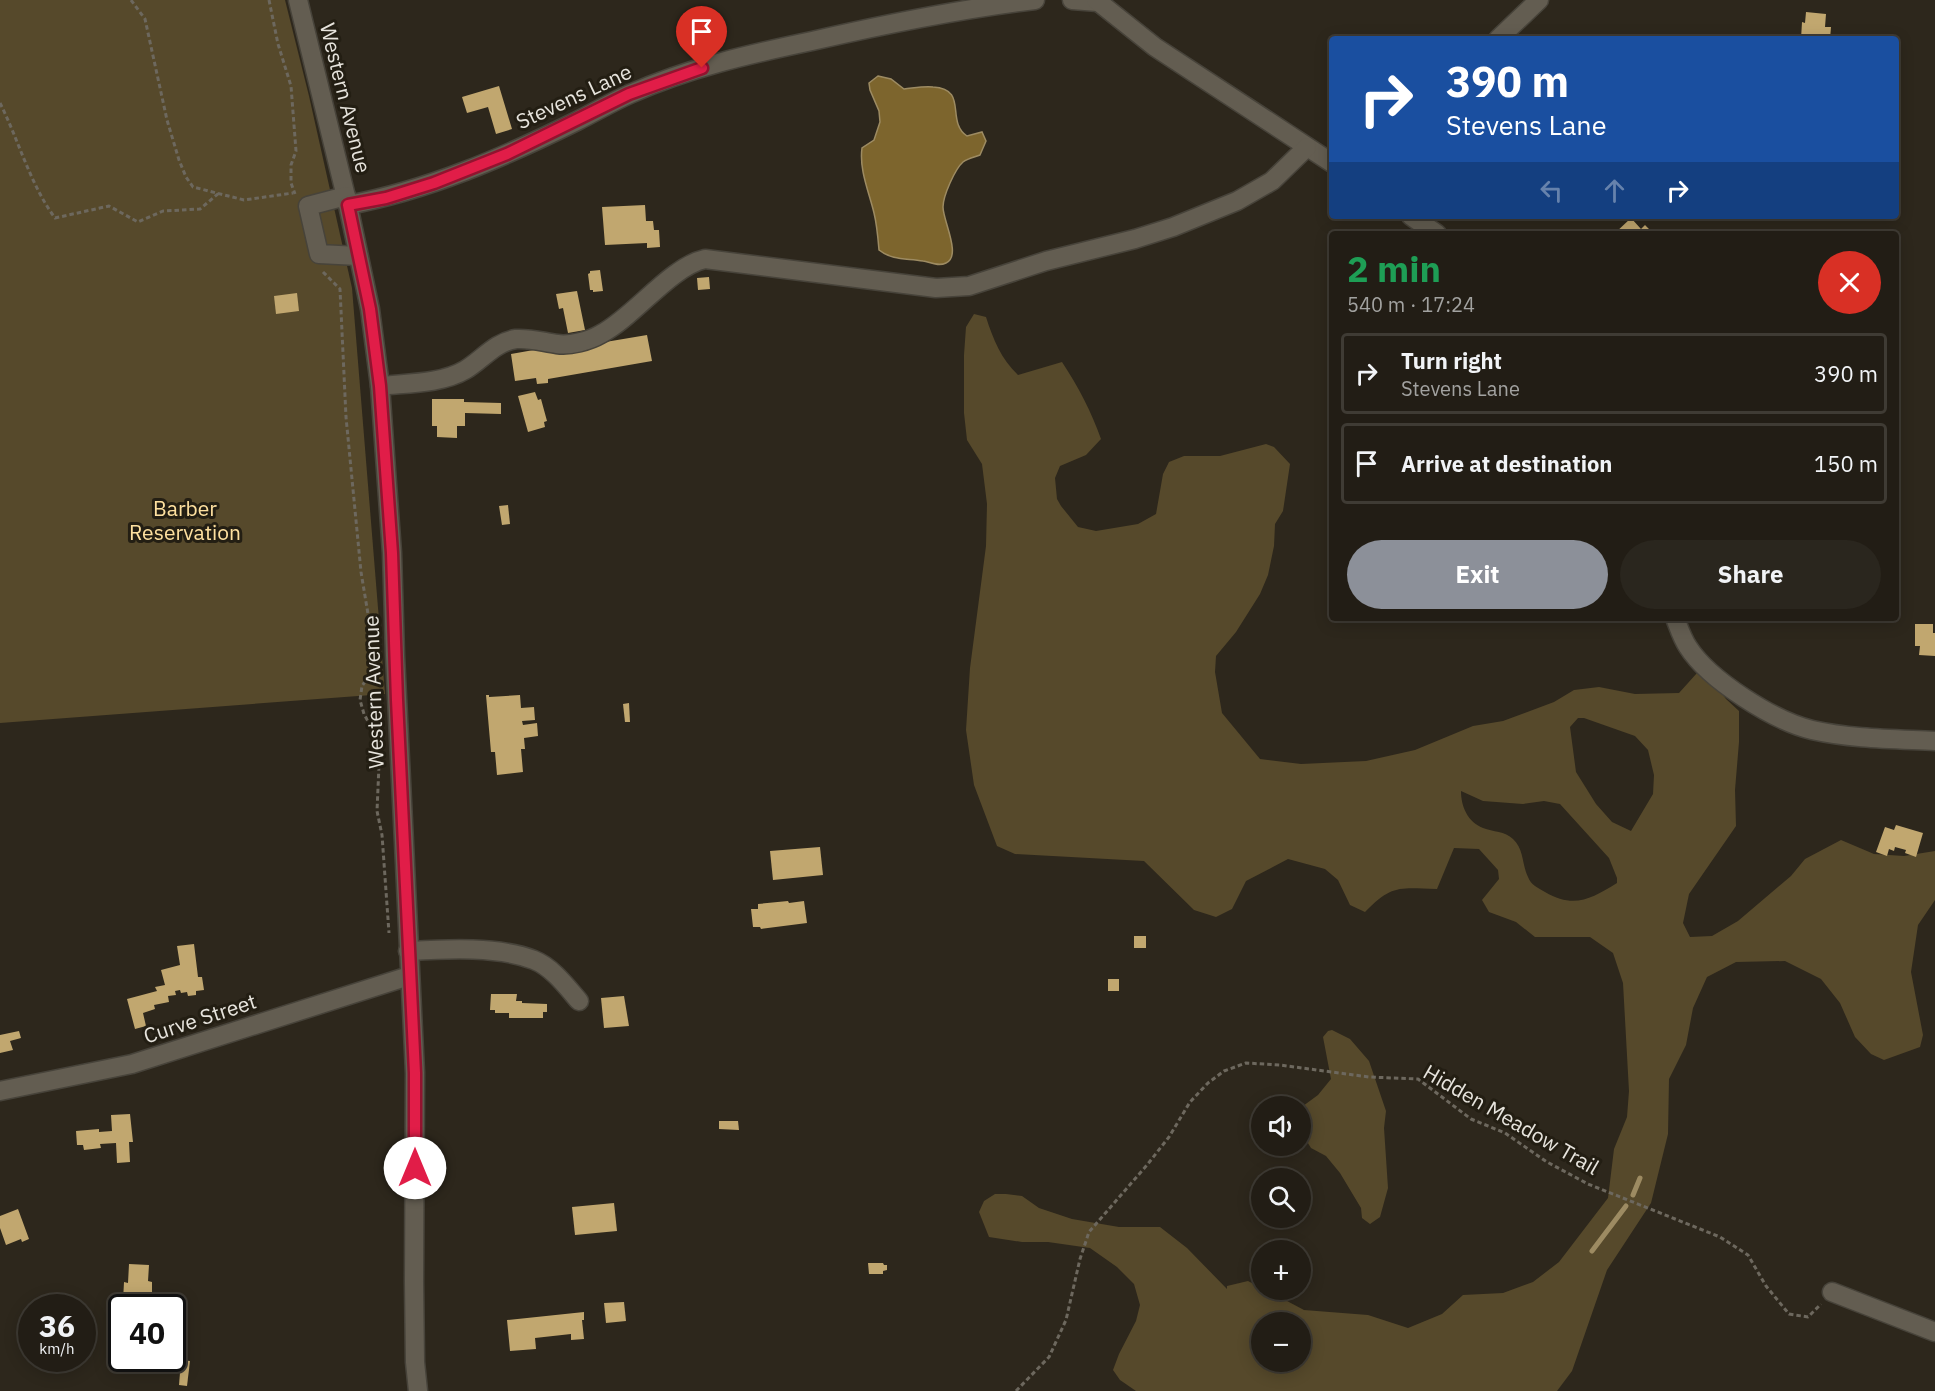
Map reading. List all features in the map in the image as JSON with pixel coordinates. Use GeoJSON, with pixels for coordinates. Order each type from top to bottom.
{"type":"FeatureCollection","features":[{"type":"Feature","properties":{"kind":"street","name":"Western Avenue"},"geometry":{"type":"LineString","coordinates":[[298,0],[347,201],[370,309],[380,386],[392,553],[415,1073],[414,1282],[415,1362],[418,1391]]}},
{"type":"Feature","properties":{"kind":"street","name":"Stevens Lane"},"geometry":{"type":"LineString","coordinates":[[358,256],[319,254],[308,206],[386,198],[434,183],[507,154],[629,94],[737,57],[968,9],[1035,0]]}},
{"type":"Feature","properties":{"kind":"street"},"geometry":{"type":"LineString","coordinates":[[1072,0],[1097,1],[1155,47],[1329,161]]}},
{"type":"Feature","properties":{"kind":"street"},"geometry":{"type":"LineString","coordinates":[[1501,36],[1539,0]]}},
{"type":"Feature","properties":{"kind":"street"},"geometry":{"type":"LineString","coordinates":[[380,386],[441,378],[464,370],[498,345],[513,340],[531,339],[569,344],[600,335],[629,315],[683,269],[695,262],[705,260],[936,288],[969,286],[1046,261],[1173,227],[1236,201],[1272,181],[1306,147]]}},
{"type":"Feature","properties":{"kind":"street"},"geometry":{"type":"LineString","coordinates":[[1415,219],[1433,231]]}},
{"type":"Feature","properties":{"kind":"street"},"geometry":{"type":"LineString","coordinates":[[1675,621],[1688,647],[1702,665],[1725,685],[1780,718],[1811,729],[1866,737],[1935,741]]}},
{"type":"Feature","properties":{"kind":"street"},"geometry":{"type":"LineString","coordinates":[[408,951],[448,949],[489,951],[536,960],[579,1001]]}},
{"type":"Feature","properties":{"kind":"street","name":"Curve Street"},"geometry":{"type":"LineString","coordinates":[[0,1090],[132,1064],[409,976]]}},
{"type":"Feature","properties":{"kind":"street"},"geometry":{"type":"LineString","coordinates":[[1832,1292],[1935,1332]]}},
{"type":"Feature","properties":{"kind":"path"},"geometry":{"type":"LineString","coordinates":[[131,0],[145,19],[167,120],[186,177],[193,187],[244,200],[293,193],[291,165],[296,151],[291,86],[278,45],[269,0]]}},
{"type":"Feature","properties":{"kind":"path"},"geometry":{"type":"LineString","coordinates":[[0,103],[41,200],[55,218],[109,206],[138,222],[163,211],[201,209],[219,193]]}},
{"type":"Feature","properties":{"kind":"path"},"geometry":{"type":"LineString","coordinates":[[322,270],[340,289],[346,417],[361,572],[373,644],[372,671],[363,686],[360,700],[364,714],[375,734],[380,765],[377,811],[382,835],[391,943]]}},
{"type":"Feature","properties":{"kind":"path","name":"Hidden Meadow Trail"},"geometry":{"type":"LineString","coordinates":[[1016,1391],[1049,1357],[1066,1320],[1080,1259],[1089,1232],[1169,1137],[1190,1102],[1208,1083],[1224,1071],[1246,1063],[1280,1065],[1369,1077],[1418,1079],[1471,1119],[1505,1133],[1547,1162],[1588,1184],[1720,1237],[1739,1249],[1748,1255],[1766,1286],[1789,1314],[1808,1317],[1832,1292]]}},
{"type":"Feature","properties":{"kind":"green space","name":"Barber Reservation"},"geometry":{"type":"Polygon","coordinates":[[[0,0],[285,0],[352,288],[385,694],[0,723],[0,0]]]}},
{"type":"Feature","properties":{"kind":"green space"},"geometry":{"type":"Polygon","coordinates":[[[974,314],[986,317],[998,348],[1018,375],[1062,362],[1079,390],[1101,439],[1086,455],[1060,466],[1055,478],[1057,499],[1078,527],[1096,531],[1138,524],[1156,514],[1163,474],[1169,462],[1184,456],[1220,456],[1266,444],[1274,447],[1290,464],[1283,511],[1275,524],[1274,546],[1268,575],[1260,594],[1236,632],[1216,656],[1215,672],[1222,713],[1260,759],[1301,764],[1366,761],[1415,750],[1473,726],[1503,721],[1554,702],[1574,690],[1599,687],[1635,694],[1679,693],[1697,673],[1711,679],[1726,699],[1739,711],[1739,742],[1735,790],[1736,826],[1689,894],[1683,923],[1690,937],[1712,936],[1738,921],[1791,876],[1805,859],[1841,840],[1874,854],[1904,856],[1935,851],[1935,900],[1918,925],[1911,972],[1923,1035],[1920,1047],[1884,1060],[1871,1054],[1855,1037],[1840,1003],[1821,979],[1785,961],[1736,962],[1707,977],[1693,1008],[1686,1045],[1669,1079],[1668,1134],[1651,1203],[1607,1270],[1572,1371],[1557,1391],[1136,1391],[1120,1380],[1113,1370],[1136,1321],[1140,1305],[1134,1284],[1117,1267],[1090,1248],[989,1237],[979,1212],[984,1201],[995,1194],[1022,1196],[1039,1208],[1072,1219],[1119,1227],[1160,1227],[1187,1248],[1227,1289],[1227,1286],[1248,1281],[1251,1283],[1251,1300],[1285,1300],[1304,1310],[1368,1315],[1408,1328],[1442,1314],[1463,1295],[1503,1293],[1533,1282],[1559,1262],[1608,1198],[1614,1149],[1627,1117],[1629,1091],[1623,983],[1613,953],[1590,937],[1535,937],[1516,922],[1489,912],[1482,900],[1499,879],[1498,870],[1479,849],[1454,848],[1437,889],[1405,888],[1390,892],[1382,896],[1365,912],[1350,905],[1338,880],[1325,869],[1288,859],[1246,881],[1232,909],[1216,917],[1194,910],[1144,861],[1015,854],[997,846],[974,785],[966,730],[970,668],[986,546],[987,504],[982,464],[967,440],[964,413],[966,327],[974,314]],[[1578,718],[1570,727],[1576,772],[1596,804],[1612,822],[1631,831],[1653,794],[1654,775],[1648,750],[1635,736],[1584,718],[1578,718]],[[1461,791],[1464,808],[1469,818],[1483,828],[1506,834],[1513,839],[1521,852],[1529,880],[1545,892],[1565,900],[1582,900],[1599,894],[1617,883],[1609,858],[1560,804],[1544,801],[1523,804],[1483,801],[1461,791]]]}},
{"type":"Feature","properties":{"kind":"green space"},"geometry":{"type":"Polygon","coordinates":[[[1332,1030],[1350,1039],[1369,1061],[1386,1111],[1384,1128],[1388,1188],[1380,1217],[1370,1224],[1362,1218],[1361,1208],[1340,1173],[1326,1156],[1311,1148],[1311,1100],[1331,1079],[1323,1037],[1332,1030]]]}},
{"type":"Feature","properties":{"kind":"shaded area"},"geometry":{"type":"Polygon","coordinates":[[[878,76],[891,79],[904,89],[933,87],[944,89],[954,99],[957,122],[961,130],[967,136],[982,132],[986,141],[980,155],[960,165],[947,190],[943,207],[952,253],[946,263],[937,264],[895,258],[879,250],[876,222],[863,173],[861,156],[862,148],[874,140],[880,122],[879,111],[869,83],[878,76]]]}},
{"type":"Feature","properties":{"kind":"building"},"geometry":{"type":"Polygon","coordinates":[[[1806,12],[1826,14],[1825,27],[1831,27],[1830,36],[1801,36],[1802,22],[1805,23],[1806,12]]]}},
{"type":"Feature","properties":{"kind":"building"},"geometry":{"type":"Polygon","coordinates":[[[499,86],[512,129],[496,134],[488,107],[467,113],[462,97],[499,86]]]}},
{"type":"Feature","properties":{"kind":"building"},"geometry":{"type":"Polygon","coordinates":[[[645,205],[646,221],[653,221],[654,230],[659,230],[660,247],[647,248],[647,243],[605,245],[602,207],[645,205]]]}},
{"type":"Feature","properties":{"kind":"building"},"geometry":{"type":"Polygon","coordinates":[[[1632,219],[1641,229],[1645,225],[1651,231],[1617,231],[1632,219]]]}},
{"type":"Feature","properties":{"kind":"building"},"geometry":{"type":"Polygon","coordinates":[[[600,270],[603,291],[593,292],[590,290],[588,274],[590,271],[600,270]]]}},
{"type":"Feature","properties":{"kind":"building"},"geometry":{"type":"Polygon","coordinates":[[[709,277],[710,289],[698,290],[697,278],[709,277]]]}},
{"type":"Feature","properties":{"kind":"building"},"geometry":{"type":"Polygon","coordinates":[[[577,291],[585,330],[568,333],[563,308],[559,309],[556,294],[577,291]]]}},
{"type":"Feature","properties":{"kind":"building"},"geometry":{"type":"Polygon","coordinates":[[[297,293],[299,311],[276,314],[274,296],[297,293]]]}},
{"type":"Feature","properties":{"kind":"building"},"geometry":{"type":"Polygon","coordinates":[[[647,335],[652,361],[548,379],[548,383],[537,384],[536,378],[515,381],[511,354],[545,348],[546,352],[647,335]]]}},
{"type":"Feature","properties":{"kind":"building"},"geometry":{"type":"Polygon","coordinates":[[[535,392],[538,400],[541,399],[547,421],[544,422],[545,427],[528,432],[518,396],[535,392]]]}},
{"type":"Feature","properties":{"kind":"building"},"geometry":{"type":"Polygon","coordinates":[[[432,399],[464,399],[464,402],[501,403],[501,414],[465,413],[465,426],[457,426],[457,438],[437,437],[437,426],[432,426],[432,399]]]}},
{"type":"Feature","properties":{"kind":"building"},"geometry":{"type":"Polygon","coordinates":[[[508,505],[510,524],[502,525],[499,506],[508,505]]]}},
{"type":"Feature","properties":{"kind":"building"},"geometry":{"type":"Polygon","coordinates":[[[1915,624],[1933,624],[1935,656],[1919,655],[1920,646],[1915,646],[1915,624]]]}},
{"type":"Feature","properties":{"kind":"building"},"geometry":{"type":"Polygon","coordinates":[[[486,695],[489,697],[520,695],[521,708],[534,707],[535,720],[522,721],[523,725],[537,723],[538,736],[524,738],[525,749],[521,749],[523,772],[497,775],[495,752],[491,752],[486,695]]]}},
{"type":"Feature","properties":{"kind":"building"},"geometry":{"type":"Polygon","coordinates":[[[629,703],[630,722],[625,722],[623,704],[629,703]]]}},
{"type":"Feature","properties":{"kind":"building"},"geometry":{"type":"Polygon","coordinates":[[[1896,825],[1923,833],[1916,857],[1905,853],[1906,850],[1895,847],[1894,851],[1889,849],[1887,856],[1876,852],[1885,827],[1894,830],[1896,825]]]}},
{"type":"Feature","properties":{"kind":"building"},"geometry":{"type":"Polygon","coordinates":[[[820,847],[823,875],[773,880],[770,851],[820,847]]]}},
{"type":"Feature","properties":{"kind":"building"},"geometry":{"type":"Polygon","coordinates":[[[788,901],[789,903],[804,901],[807,923],[761,929],[753,927],[751,909],[758,909],[758,904],[788,901]]]}},
{"type":"Feature","properties":{"kind":"building"},"geometry":{"type":"Polygon","coordinates":[[[1134,936],[1146,936],[1146,948],[1134,948],[1134,936]]]}},
{"type":"Feature","properties":{"kind":"building"},"geometry":{"type":"Polygon","coordinates":[[[194,944],[198,977],[202,977],[204,990],[196,991],[196,995],[188,996],[187,992],[175,991],[176,995],[168,996],[169,1002],[154,1005],[155,1009],[143,1013],[146,1026],[135,1029],[127,999],[157,991],[155,987],[165,985],[161,970],[180,965],[177,946],[194,944]]]}},
{"type":"Feature","properties":{"kind":"building"},"geometry":{"type":"Polygon","coordinates":[[[1108,979],[1119,979],[1119,991],[1108,991],[1108,979]]]}},
{"type":"Feature","properties":{"kind":"building"},"geometry":{"type":"Polygon","coordinates":[[[491,994],[517,994],[516,1001],[522,1001],[522,1003],[547,1004],[547,1012],[543,1012],[543,1018],[509,1018],[509,1013],[495,1013],[495,1010],[490,1010],[491,994]]]}},
{"type":"Feature","properties":{"kind":"building"},"geometry":{"type":"Polygon","coordinates":[[[624,996],[629,1026],[604,1028],[601,998],[624,996]]]}},
{"type":"Feature","properties":{"kind":"building"},"geometry":{"type":"Polygon","coordinates":[[[19,1031],[21,1038],[10,1041],[13,1050],[0,1053],[0,1035],[19,1031]]]}},
{"type":"Feature","properties":{"kind":"building"},"geometry":{"type":"Polygon","coordinates":[[[130,1114],[133,1142],[129,1142],[130,1162],[117,1163],[116,1143],[100,1144],[101,1148],[84,1150],[83,1145],[77,1145],[76,1131],[99,1129],[99,1132],[112,1131],[111,1115],[130,1114]]]}},
{"type":"Feature","properties":{"kind":"building"},"geometry":{"type":"Polygon","coordinates":[[[719,1121],[738,1121],[739,1130],[719,1129],[719,1121]]]}},
{"type":"Feature","properties":{"kind":"building"},"geometry":{"type":"Polygon","coordinates":[[[614,1203],[617,1231],[575,1235],[572,1207],[614,1203]]]}},
{"type":"Feature","properties":{"kind":"building"},"geometry":{"type":"Polygon","coordinates":[[[18,1209],[29,1239],[22,1242],[21,1239],[6,1245],[0,1228],[0,1216],[18,1209]]]}},
{"type":"Feature","properties":{"kind":"building"},"geometry":{"type":"Polygon","coordinates":[[[868,1263],[883,1263],[887,1265],[887,1270],[883,1271],[883,1274],[869,1274],[868,1263]]]}},
{"type":"Feature","properties":{"kind":"building"},"geometry":{"type":"Polygon","coordinates":[[[129,1264],[149,1265],[148,1281],[152,1282],[152,1294],[123,1294],[124,1282],[128,1283],[129,1264]]]}},
{"type":"Feature","properties":{"kind":"building"},"geometry":{"type":"Polygon","coordinates":[[[624,1302],[626,1321],[606,1323],[604,1303],[624,1302]]]}},
{"type":"Feature","properties":{"kind":"building"},"geometry":{"type":"Polygon","coordinates":[[[584,1312],[584,1320],[582,1320],[584,1339],[571,1340],[571,1334],[535,1338],[536,1349],[510,1351],[507,1320],[584,1312]]]}},
{"type":"Feature","properties":{"kind":"building"},"geometry":{"type":"Polygon","coordinates":[[[186,1361],[190,1361],[187,1386],[179,1385],[180,1372],[186,1372],[186,1361]]]}},
{"type":"Feature","properties":{"kind":"waterway"},"geometry":{"type":"LineString","coordinates":[[1633,1195],[1640,1178]]}},
{"type":"Feature","properties":{"kind":"waterway"},"geometry":{"type":"LineString","coordinates":[[1592,1251],[1626,1206]]}},
{"type":"Feature","properties":{"kind":"route"},"geometry":{"type":"LineString","coordinates":[[415,1168],[415,1073],[392,553],[380,386],[370,309],[348,205],[386,198],[434,183],[507,154],[629,94],[702,68]]}}]}
